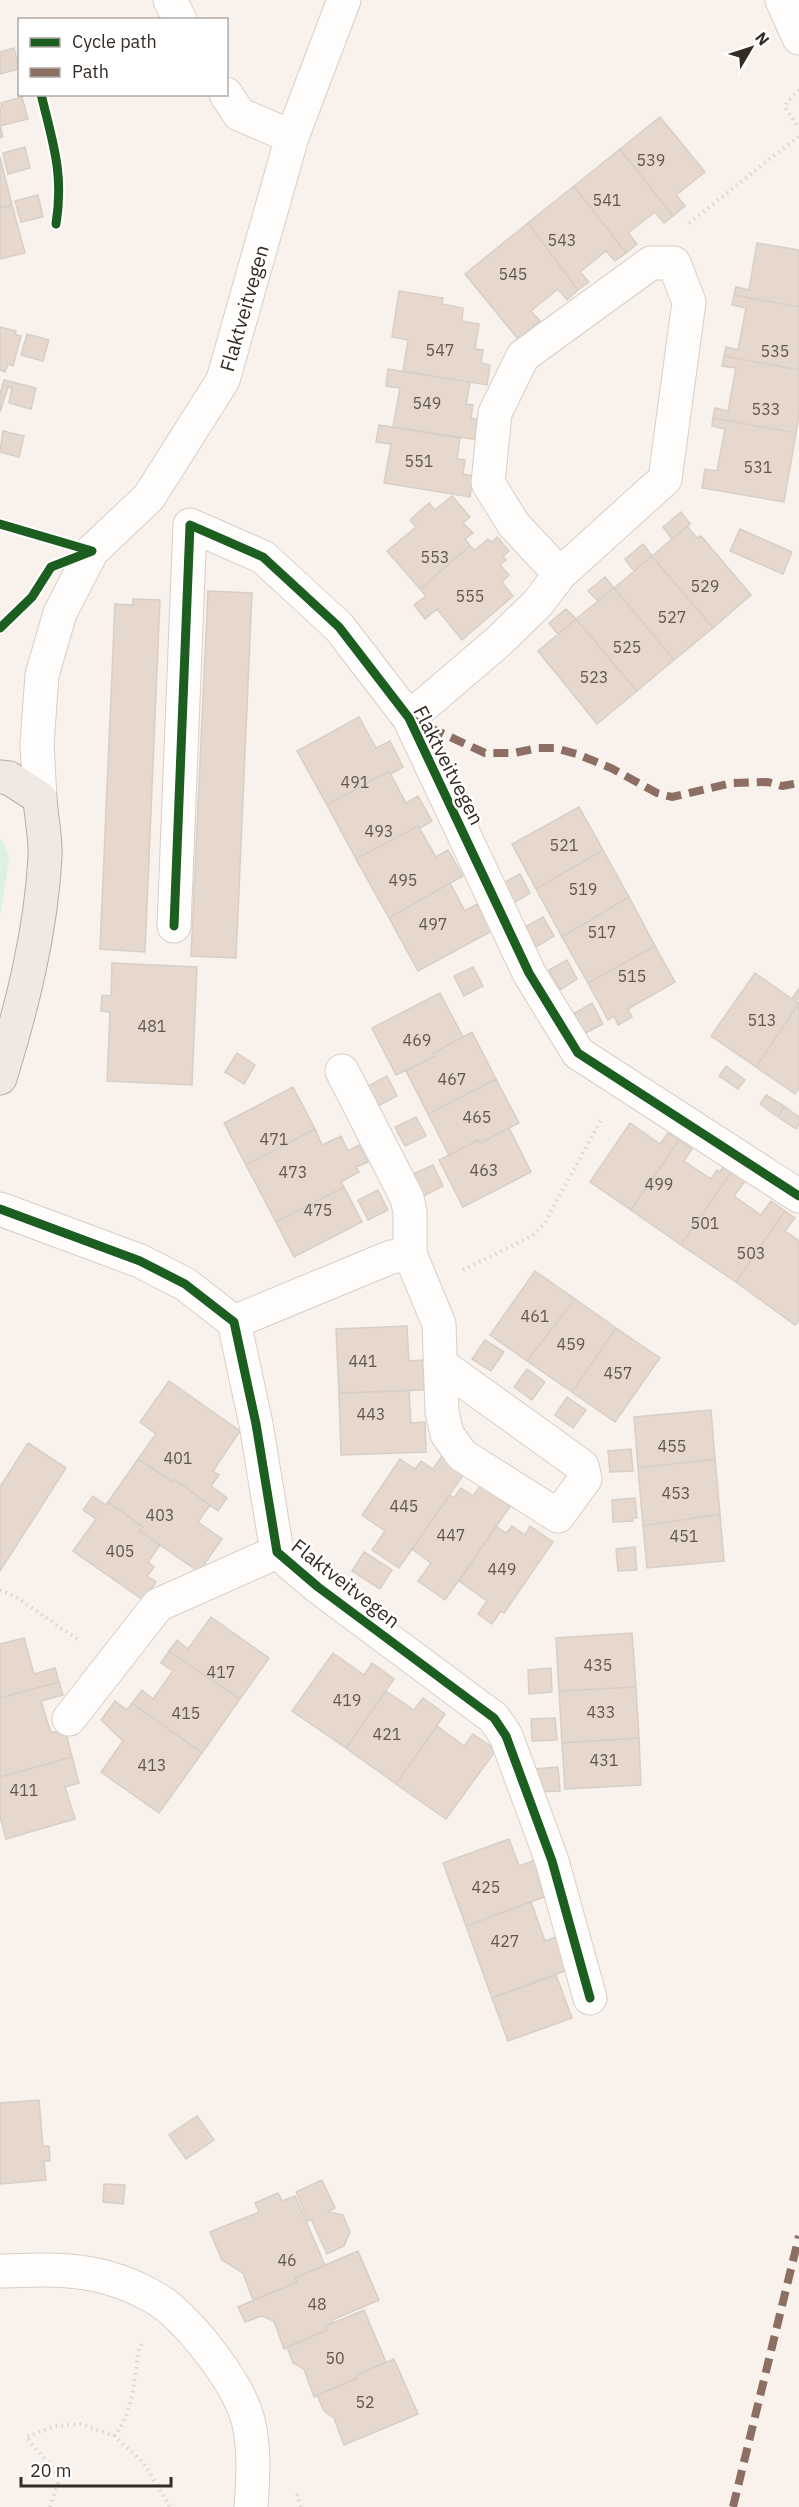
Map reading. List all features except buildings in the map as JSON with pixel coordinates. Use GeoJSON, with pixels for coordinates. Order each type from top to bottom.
{"type":"FeatureCollection","features":[{"type":"Feature","properties":{"kind":"main road"},"geometry":{"type":"LineString","coordinates":[[0,777],[9,778],[40,798]]}},
{"type":"Feature","properties":{"kind":"main road","name":"Flaktveitvegen"},"geometry":{"type":"LineString","coordinates":[[0,1078],[17,1022],[36,933],[45,856],[40,798]]}},
{"type":"Feature","properties":{"kind":"street"},"geometry":{"type":"LineString","coordinates":[[170,0],[179,18]]}},
{"type":"Feature","properties":{"kind":"street","name":"Flaktveitvegen"},"geometry":{"type":"LineString","coordinates":[[40,798],[37,744],[42,675],[60,613],[92,551],[149,497],[223,380],[292,137],[344,0]]}},
{"type":"Feature","properties":{"kind":"street"},"geometry":{"type":"LineString","coordinates":[[782,0],[799,38]]}},
{"type":"Feature","properties":{"kind":"street"},"geometry":{"type":"LineString","coordinates":[[227,96],[238,114],[292,137]]}},
{"type":"Feature","properties":{"kind":"street"},"geometry":{"type":"LineString","coordinates":[[409,718],[499,641],[538,603],[560,574],[665,479],[689,302],[674,263],[651,263],[523,356],[495,413],[488,483],[514,525],[560,574]]}},
{"type":"Feature","properties":{"kind":"street","name":"Flaktveitvegen"},"geometry":{"type":"LineString","coordinates":[[149,497],[190,525],[263,557],[339,627],[409,718],[529,973],[578,1053],[799,1196]]}},
{"type":"Feature","properties":{"kind":"street"},"geometry":{"type":"LineString","coordinates":[[174,926],[190,525]]}},
{"type":"Feature","properties":{"kind":"street"},"geometry":{"type":"LineString","coordinates":[[342,1071],[407,1198],[410,1254],[439,1324],[440,1364],[444,1423],[447,1434],[462,1455],[558,1516],[585,1479],[582,1466],[440,1364]]}},
{"type":"Feature","properties":{"kind":"street"},"geometry":{"type":"LineString","coordinates":[[0,1209],[140,1261],[185,1284],[234,1322],[391,1257],[410,1254]]}},
{"type":"Feature","properties":{"kind":"street","name":"Flaktveitvegen"},"geometry":{"type":"LineString","coordinates":[[234,1322],[256,1425],[276,1552],[318,1587],[494,1718],[506,1736],[552,1861],[590,1998]]}},
{"type":"Feature","properties":{"kind":"street"},"geometry":{"type":"LineString","coordinates":[[69,1719],[158,1605],[276,1552]]}},
{"type":"Feature","properties":{"kind":"street"},"geometry":{"type":"LineString","coordinates":[[0,2271],[63,2269],[118,2281],[165,2305],[202,2342],[230,2380],[248,2420],[253,2468],[251,2507]]}},
{"type":"Feature","properties":{"kind":"path"},"geometry":{"type":"LineString","coordinates":[[799,90],[785,107],[799,128]]}},
{"type":"Feature","properties":{"kind":"path"},"geometry":{"type":"LineString","coordinates":[[732,188],[799,136]]}},
{"type":"Feature","properties":{"kind":"path"},"geometry":{"type":"LineString","coordinates":[[424,1289],[532,1236],[544,1224],[622,1081]]}},
{"type":"Feature","properties":{"kind":"path"},"geometry":{"type":"LineString","coordinates":[[0,1590],[16,1597],[112,1663]]}},
{"type":"Feature","properties":{"kind":"path"},"geometry":{"type":"LineString","coordinates":[[114,2436],[124,2425],[139,2349],[165,2305]]}},
{"type":"Feature","properties":{"kind":"path"},"geometry":{"type":"LineString","coordinates":[[50,2507],[58,2483],[55,2472],[26,2437],[55,2426],[81,2424],[114,2436],[144,2463],[170,2507]]}},
{"type":"Feature","properties":{"kind":"green space"},"geometry":{"type":"Polygon","coordinates":[[[0,838],[9,859],[0,918],[0,838]]]}},
{"type":"Feature","properties":{"kind":"marked path"},"geometry":{"type":"LineString","coordinates":[[409,718],[485,753],[514,753],[538,748],[554,748],[577,754],[611,768],[657,793],[672,797],[732,783],[768,782],[782,786],[799,783]]}},
{"type":"Feature","properties":{"kind":"marked path"},"geometry":{"type":"LineString","coordinates":[[733,2507],[799,2236]]}},
{"type":"Feature","properties":{"kind":"cycle path"},"geometry":{"type":"LineString","coordinates":[[41,96],[58,174],[56,224]]}},
{"type":"Feature","properties":{"kind":"cycle path"},"geometry":{"type":"LineString","coordinates":[[0,524],[92,551]]}},
{"type":"Feature","properties":{"kind":"cycle path"},"geometry":{"type":"LineString","coordinates":[[174,926],[190,525],[263,557],[339,627],[409,718],[529,973],[578,1053],[799,1196]]}},
{"type":"Feature","properties":{"kind":"cycle path"},"geometry":{"type":"LineString","coordinates":[[0,628],[32,597],[51,567],[92,551]]}},
{"type":"Feature","properties":{"kind":"cycle path"},"geometry":{"type":"LineString","coordinates":[[0,1209],[140,1261],[185,1284],[234,1322],[256,1424],[277,1552],[318,1587],[494,1718],[506,1736],[552,1861],[590,1998]]}}]}
